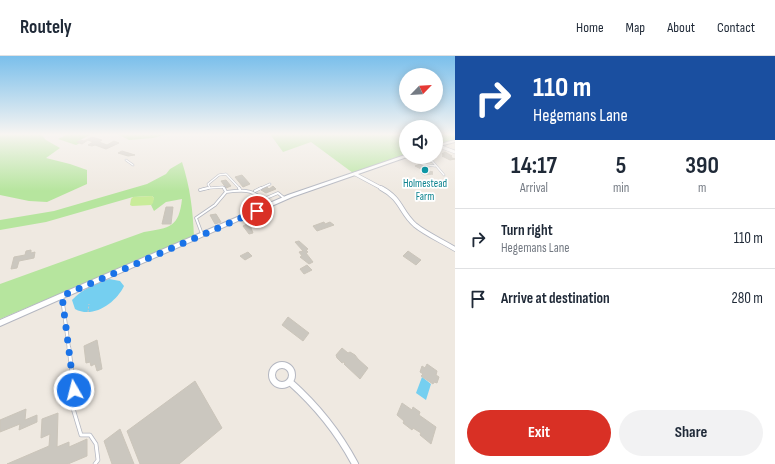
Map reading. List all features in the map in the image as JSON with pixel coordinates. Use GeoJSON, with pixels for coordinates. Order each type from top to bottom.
{"type":"FeatureCollection","features":[{"type":"Feature","properties":{"kind":"street"},"geometry":{"type":"LineString","coordinates":[[0,323],[284,199],[399,158]]}},
{"type":"Feature","properties":{"kind":"street"},"geometry":{"type":"LineString","coordinates":[[355,174],[390,193],[399,202],[406,215],[415,225],[455,249]]}},
{"type":"Feature","properties":{"kind":"street"},"geometry":{"type":"LineString","coordinates":[[290,382],[316,405],[335,428],[355,464]]}},
{"type":"Feature","properties":{"kind":"lane"},"geometry":{"type":"LineString","coordinates":[[126,160],[133,165]]}},
{"type":"Feature","properties":{"kind":"lane"},"geometry":{"type":"LineString","coordinates":[[422,164],[435,166]]}},
{"type":"Feature","properties":{"kind":"lane"},"geometry":{"type":"LineString","coordinates":[[432,164],[444,175]]}},
{"type":"Feature","properties":{"kind":"lane"},"geometry":{"type":"LineString","coordinates":[[210,188],[208,184],[218,174],[223,173],[229,175],[240,190]]}},
{"type":"Feature","properties":{"kind":"lane"},"geometry":{"type":"LineString","coordinates":[[203,235],[196,223],[196,218],[215,205],[226,192],[240,190],[255,191],[270,184]]}},
{"type":"Feature","properties":{"kind":"lane"},"geometry":{"type":"LineString","coordinates":[[200,190],[222,187],[226,192]]}},
{"type":"Feature","properties":{"kind":"lane"},"geometry":{"type":"LineString","coordinates":[[255,191],[270,205]]}},
{"type":"Feature","properties":{"kind":"lane"},"geometry":{"type":"LineString","coordinates":[[264,199],[278,193],[284,199]]}},
{"type":"Feature","properties":{"kind":"lane"},"geometry":{"type":"LineString","coordinates":[[62,296],[74,390],[72,405],[81,435],[90,435],[96,444],[98,460],[94,464]]}},
{"type":"Feature","properties":{"kind":"path"},"geometry":{"type":"LineString","coordinates":[[88,312],[89,304]]}},
{"type":"Feature","properties":{"kind":"green space"},"geometry":{"type":"Polygon","coordinates":[[[0,153],[53,153],[46,158],[87,170],[87,184],[47,202],[29,201],[0,195],[0,153]]]}},
{"type":"Feature","properties":{"kind":"green space"},"geometry":{"type":"Polygon","coordinates":[[[326,153],[399,153],[399,157],[353,173],[326,153]]]}},
{"type":"Feature","properties":{"kind":"green space"},"geometry":{"type":"Polygon","coordinates":[[[182,162],[191,199],[194,237],[0,319],[0,284],[144,232],[167,227],[176,221],[181,208],[182,199],[166,202],[154,211],[151,205],[154,198],[152,196],[133,197],[46,222],[0,230],[0,220],[54,211],[147,184],[166,174],[170,169],[182,162]]]}},
{"type":"Feature","properties":{"kind":"green space"},"geometry":{"type":"Polygon","coordinates":[[[152,196],[154,198],[151,205],[130,205],[133,197],[152,196]]]}},
{"type":"Feature","properties":{"kind":"water"},"geometry":{"type":"Polygon","coordinates":[[[109,279],[120,281],[124,286],[116,298],[103,308],[96,311],[82,312],[75,309],[72,300],[76,296],[89,287],[109,279]]]}},
{"type":"Feature","properties":{"kind":"water"},"geometry":{"type":"Polygon","coordinates":[[[422,377],[431,384],[426,400],[416,393],[422,377]]]}},
{"type":"Feature","properties":{"kind":"building"},"geometry":{"type":"Polygon","coordinates":[[[118,153],[129,153],[135,155],[128,156],[118,153]]]}},
{"type":"Feature","properties":{"kind":"building"},"geometry":{"type":"Polygon","coordinates":[[[443,153],[447,153],[452,156],[450,157],[455,159],[450,160],[443,156],[445,155],[443,153]]]}},
{"type":"Feature","properties":{"kind":"building","name":"Holmestead Farm"},"geometry":{"type":"Polygon","coordinates":[[[420,164],[429,169],[426,170],[433,172],[431,173],[433,174],[424,175],[421,173],[425,171],[415,166],[420,164]]]}},
{"type":"Feature","properties":{"kind":"building"},"geometry":{"type":"Polygon","coordinates":[[[242,175],[250,184],[243,187],[235,177],[242,175]]]}},
{"type":"Feature","properties":{"kind":"building"},"geometry":{"type":"Polygon","coordinates":[[[226,180],[231,186],[226,188],[221,181],[226,180]]]}},
{"type":"Feature","properties":{"kind":"building"},"geometry":{"type":"Polygon","coordinates":[[[273,186],[276,189],[266,193],[261,190],[267,187],[269,189],[273,186]]]}},
{"type":"Feature","properties":{"kind":"building"},"geometry":{"type":"Polygon","coordinates":[[[166,207],[173,207],[171,224],[162,224],[166,207]]]}},
{"type":"Feature","properties":{"kind":"building"},"geometry":{"type":"Polygon","coordinates":[[[216,214],[221,222],[215,224],[210,215],[216,214]]]}},
{"type":"Feature","properties":{"kind":"building"},"geometry":{"type":"Polygon","coordinates":[[[324,222],[325,224],[330,222],[334,225],[317,231],[313,226],[324,222]]]}},
{"type":"Feature","properties":{"kind":"building"},"geometry":{"type":"Polygon","coordinates":[[[249,223],[253,233],[249,234],[243,226],[249,223]]]}},
{"type":"Feature","properties":{"kind":"building"},"geometry":{"type":"Polygon","coordinates":[[[299,241],[308,249],[306,250],[308,252],[306,253],[313,262],[309,264],[300,257],[302,256],[299,252],[303,251],[295,242],[299,241]]]}},
{"type":"Feature","properties":{"kind":"building"},"geometry":{"type":"Polygon","coordinates":[[[31,250],[31,253],[35,252],[34,258],[19,261],[17,268],[11,269],[14,257],[25,255],[26,251],[31,250]]]}},
{"type":"Feature","properties":{"kind":"building"},"geometry":{"type":"Polygon","coordinates":[[[408,251],[421,260],[416,265],[403,256],[408,251]]]}},
{"type":"Feature","properties":{"kind":"building"},"geometry":{"type":"Polygon","coordinates":[[[248,252],[252,256],[245,260],[240,256],[248,252]]]}},
{"type":"Feature","properties":{"kind":"building"},"geometry":{"type":"Polygon","coordinates":[[[307,265],[312,270],[304,274],[300,269],[307,265]]]}},
{"type":"Feature","properties":{"kind":"building"},"geometry":{"type":"Polygon","coordinates":[[[288,317],[309,333],[303,341],[282,325],[288,317]]]}},
{"type":"Feature","properties":{"kind":"building"},"geometry":{"type":"Polygon","coordinates":[[[97,340],[102,369],[97,371],[95,364],[91,366],[90,362],[86,363],[84,346],[97,340]]]}},
{"type":"Feature","properties":{"kind":"building"},"geometry":{"type":"Polygon","coordinates":[[[342,348],[348,353],[350,352],[355,355],[368,368],[360,379],[344,364],[344,362],[342,363],[337,358],[336,355],[342,348]]]}},
{"type":"Feature","properties":{"kind":"building"},"geometry":{"type":"Polygon","coordinates":[[[427,364],[437,371],[436,375],[439,377],[437,383],[434,382],[433,384],[421,376],[423,374],[420,372],[422,366],[425,368],[427,364]]]}},
{"type":"Feature","properties":{"kind":"building"},"geometry":{"type":"Polygon","coordinates":[[[195,381],[222,428],[179,464],[140,464],[127,431],[195,381]]]}},
{"type":"Feature","properties":{"kind":"building"},"geometry":{"type":"Polygon","coordinates":[[[402,403],[412,410],[413,407],[420,412],[419,415],[436,427],[431,444],[420,435],[421,433],[413,428],[412,430],[403,423],[404,421],[397,415],[402,403]]]}},
{"type":"Feature","properties":{"kind":"building"},"geometry":{"type":"Polygon","coordinates":[[[26,409],[25,420],[37,415],[37,422],[19,430],[20,424],[0,432],[0,420],[26,409]]]}},
{"type":"Feature","properties":{"kind":"building"},"geometry":{"type":"Polygon","coordinates":[[[58,413],[57,447],[69,442],[69,447],[87,439],[87,456],[68,464],[7,464],[49,446],[50,434],[41,438],[42,419],[58,413]]]}},
{"type":"Feature","properties":{"kind":"building"},"geometry":{"type":"Polygon","coordinates":[[[120,429],[134,464],[112,464],[104,441],[120,429]]]}},
{"type":"Feature","properties":{"kind":"place","name":"Holmestead Farm"},"geometry":{"type":"Point","coordinates":[425,170]}},
{"type":"Feature","properties":{"kind":"route"},"geometry":{"type":"LineString","coordinates":[[74,390],[62,296],[257,211]]}}]}
